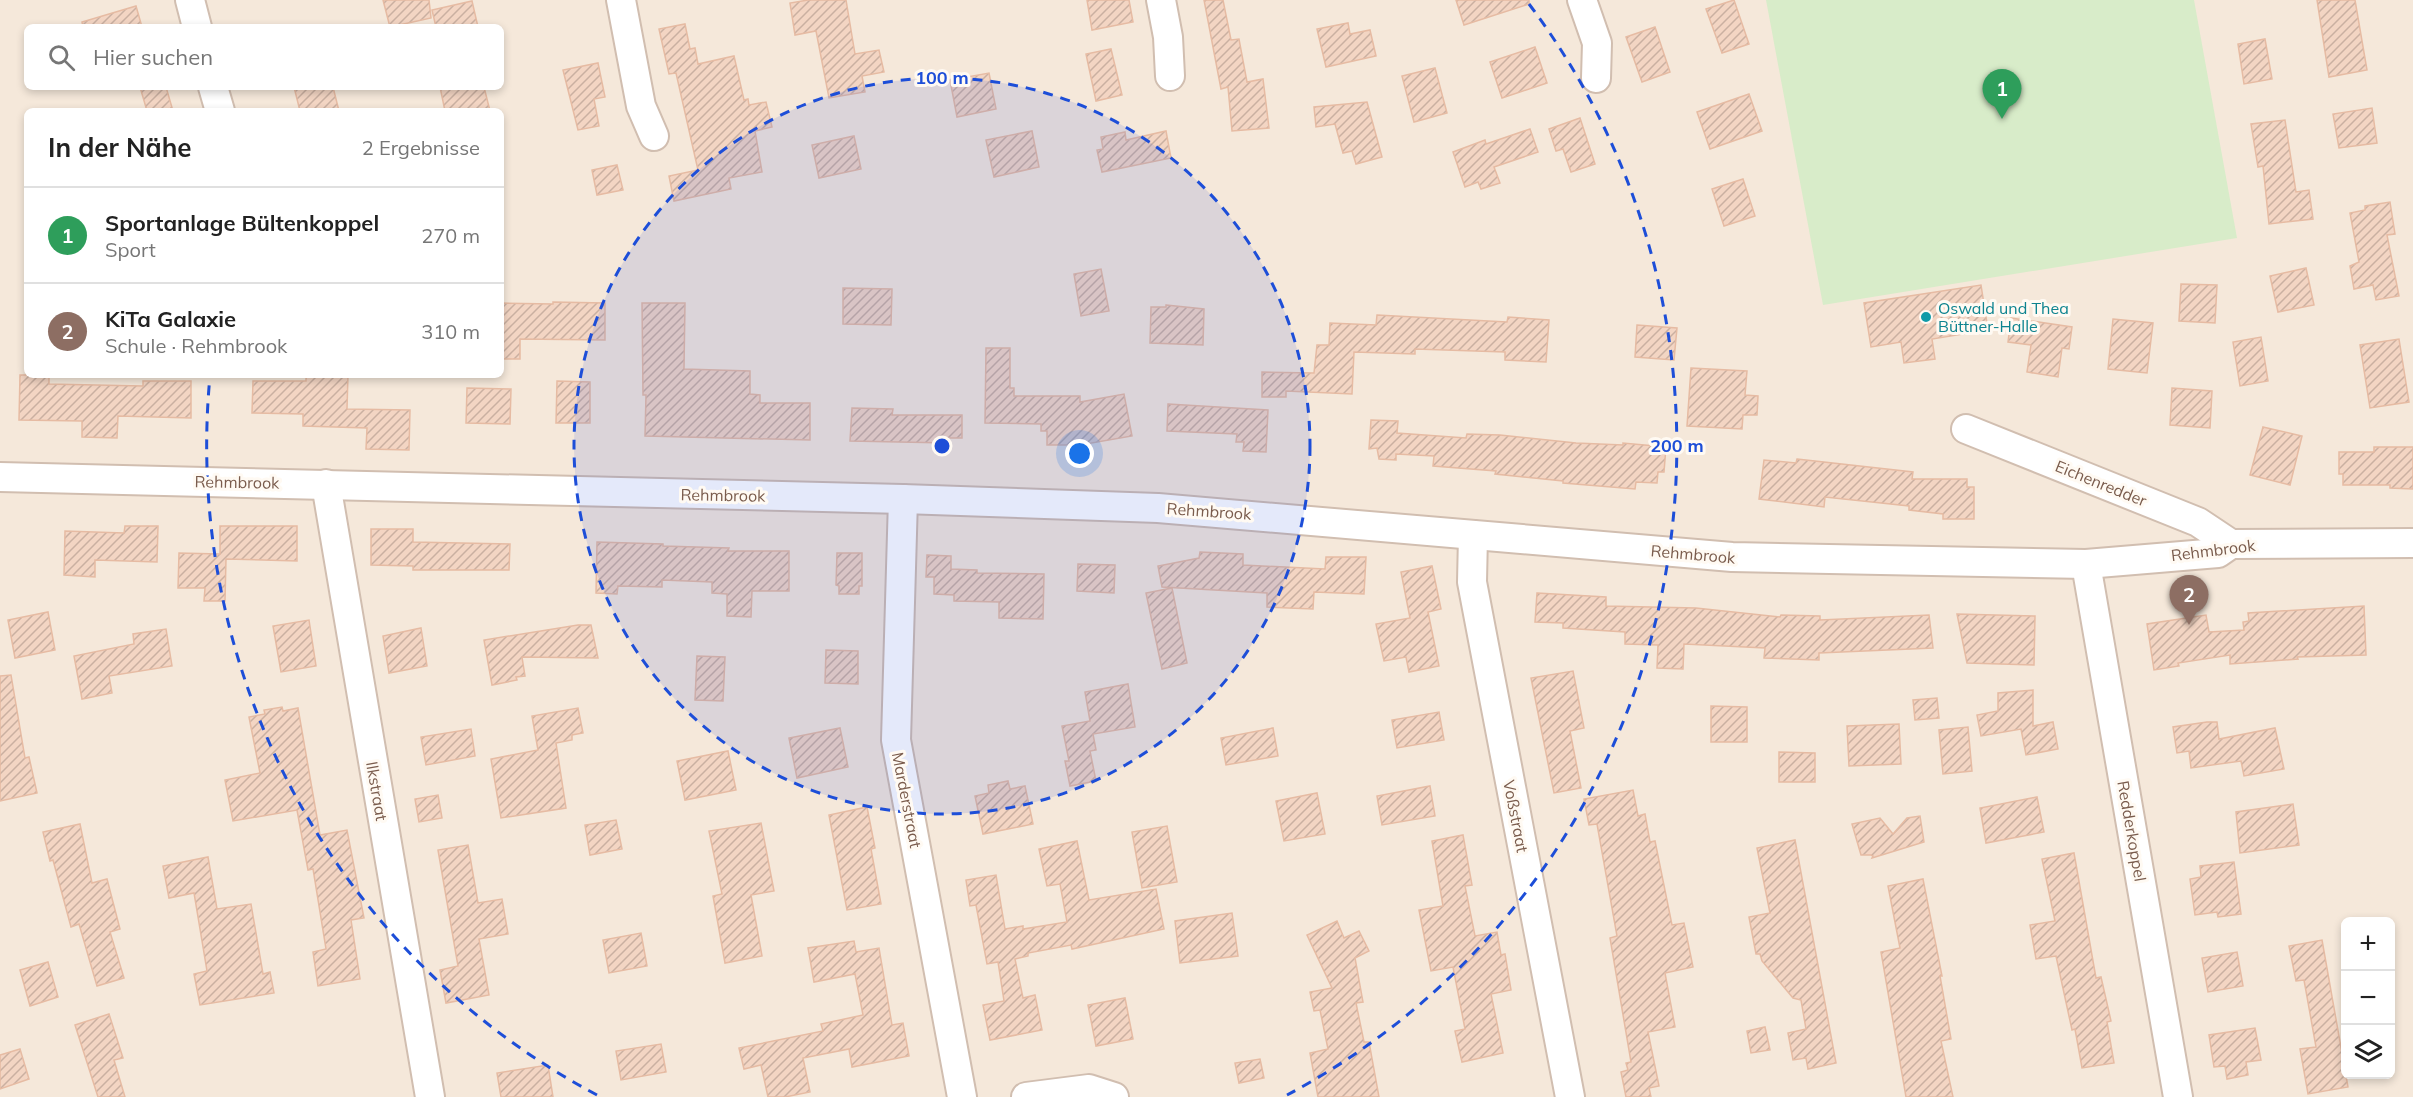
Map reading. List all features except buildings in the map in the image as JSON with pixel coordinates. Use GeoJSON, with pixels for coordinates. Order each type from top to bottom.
{"type":"FeatureCollection","features":[{"type":"Feature","properties":{"kind":"street"},"geometry":{"type":"LineString","coordinates":[[190,0],[197,24]]}},
{"type":"Feature","properties":{"kind":"street"},"geometry":{"type":"LineString","coordinates":[[621,0],[641,106],[654,136]]}},
{"type":"Feature","properties":{"kind":"street"},"geometry":{"type":"LineString","coordinates":[[1161,0],[1168,37],[1170,76]]}},
{"type":"Feature","properties":{"kind":"street"},"geometry":{"type":"LineString","coordinates":[[1582,0],[1597,44],[1596,78]]}},
{"type":"Feature","properties":{"kind":"street"},"geometry":{"type":"LineString","coordinates":[[214,90],[219,108]]}},
{"type":"Feature","properties":{"kind":"street","name":"Eichenredder"},"geometry":{"type":"LineString","coordinates":[[1966,429],[2198,522],[2231,544]]}},
{"type":"Feature","properties":{"kind":"street","name":"Rehmbrook"},"geometry":{"type":"LineString","coordinates":[[0,477],[903,499],[1158,508],[1732,557],[2086,564],[2218,553],[2231,544],[2413,543]]}},
{"type":"Feature","properties":{"kind":"street","name":"Ilkstraat"},"geometry":{"type":"LineString","coordinates":[[326,484],[430,1097]]}},
{"type":"Feature","properties":{"kind":"street","name":"Marderstraat"},"geometry":{"type":"LineString","coordinates":[[903,499],[896,740],[962,1097]]}},
{"type":"Feature","properties":{"kind":"street","name":"Voßstraat"},"geometry":{"type":"LineString","coordinates":[[1473,535],[1472,582],[1570,1097]]}},
{"type":"Feature","properties":{"kind":"street","name":"Redderkoppel"},"geometry":{"type":"LineString","coordinates":[[2086,564],[2178,1097]]}},
{"type":"Feature","properties":{"kind":"street"},"geometry":{"type":"LineString","coordinates":[[1026,1097],[1089,1089],[1114,1097]]}},
{"type":"Feature","properties":{"kind":"shaded area"},"geometry":{"type":"Polygon","coordinates":[[[0,0],[2413,0],[2413,1097],[0,1097],[0,0]]]}},
{"type":"Feature","properties":{"kind":"green space"},"geometry":{"type":"Polygon","coordinates":[[[1766,0],[2194,0],[2237,238],[1823,305],[1766,0]]]}},
{"type":"Feature","properties":{"kind":"place","name":"Sportanlage Bültenkoppel"},"geometry":{"type":"Point","coordinates":[2002,119]}},
{"type":"Feature","properties":{"kind":"place","name":"Oswald und Thea Büttner-Halle"},"geometry":{"type":"Point","coordinates":[1926,317]}},
{"type":"Feature","properties":{"kind":"place","name":"KiTa Galaxie"},"geometry":{"type":"Point","coordinates":[2189,625]}}]}
